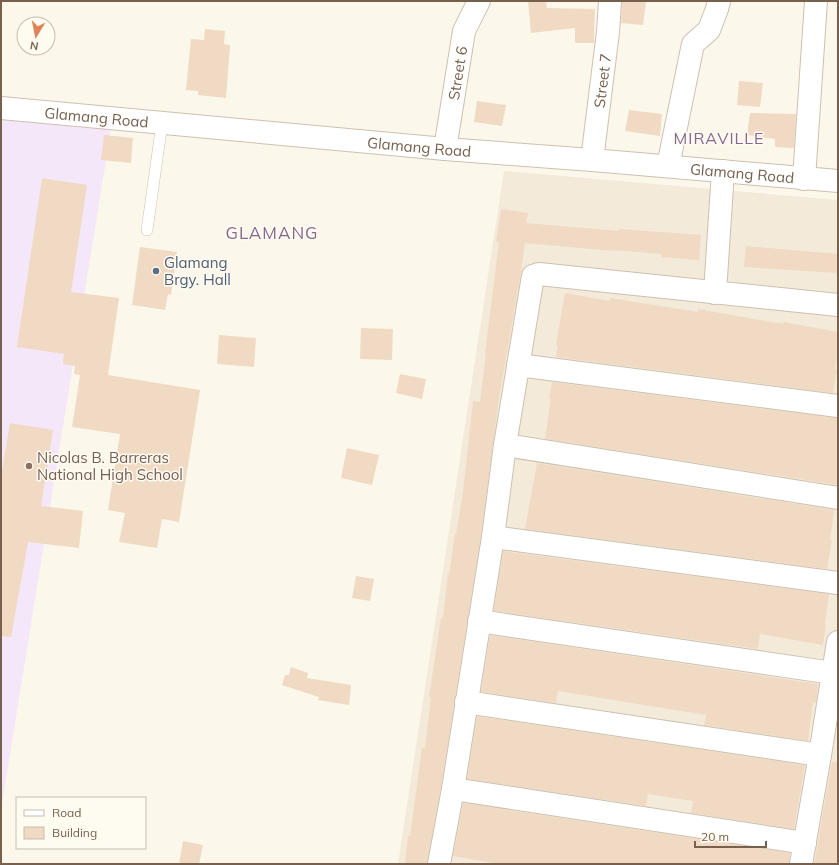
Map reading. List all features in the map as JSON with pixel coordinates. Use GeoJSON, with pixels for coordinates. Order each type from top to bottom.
{"type":"FeatureCollection","features":[{"type":"Feature","properties":{"kind":"street","name":"Street 6"},"geometry":{"type":"LineString","coordinates":[[445,149],[464,31],[480,1]]}},
{"type":"Feature","properties":{"kind":"street","name":"Street 7"},"geometry":{"type":"LineString","coordinates":[[592,160],[608,32],[610,1]]}},
{"type":"Feature","properties":{"kind":"street"},"geometry":{"type":"LineString","coordinates":[[668,166],[693,44],[709,30],[719,1]]}},
{"type":"Feature","properties":{"kind":"street"},"geometry":{"type":"LineString","coordinates":[[804,178],[816,1]]}},
{"type":"Feature","properties":{"kind":"street","name":"Glamang Road"},"geometry":{"type":"LineString","coordinates":[[1,108],[445,149],[838,181]]}},
{"type":"Feature","properties":{"kind":"street"},"geometry":{"type":"LineString","coordinates":[[715,293],[723,171]]}},
{"type":"Feature","properties":{"kind":"street"},"geometry":{"type":"LineString","coordinates":[[438,864],[453,789],[478,621],[493,537],[505,445],[533,276],[539,274],[838,305]]}},
{"type":"Feature","properties":{"kind":"street"},"geometry":{"type":"LineString","coordinates":[[518,365],[838,406]]}},
{"type":"Feature","properties":{"kind":"street"},"geometry":{"type":"LineString","coordinates":[[505,445],[838,498]]}},
{"type":"Feature","properties":{"kind":"street"},"geometry":{"type":"LineString","coordinates":[[493,537],[838,583]]}},
{"type":"Feature","properties":{"kind":"street"},"geometry":{"type":"LineString","coordinates":[[478,621],[833,673]]}},
{"type":"Feature","properties":{"kind":"street"},"geometry":{"type":"LineString","coordinates":[[801,864],[838,642]]}},
{"type":"Feature","properties":{"kind":"street"},"geometry":{"type":"LineString","coordinates":[[466,702],[820,755]]}},
{"type":"Feature","properties":{"kind":"street"},"geometry":{"type":"LineString","coordinates":[[453,789],[805,843]]}},
{"type":"Feature","properties":{"kind":"lane"},"geometry":{"type":"LineString","coordinates":[[147,230],[162,123]]}},
{"type":"Feature","properties":{"kind":"shaded area","name":"Nicolas B. Barreras National High School"},"geometry":{"type":"Polygon","coordinates":[[[1,111],[112,123],[1,810],[1,111]]]}},
{"type":"Feature","properties":{"kind":"shaded area"},"geometry":{"type":"Polygon","coordinates":[[[504,171],[838,200],[838,864],[398,864],[504,171]]]}},
{"type":"Feature","properties":{"kind":"building"},"geometry":{"type":"Polygon","coordinates":[[[528,1],[546,1],[547,8],[595,9],[594,43],[575,43],[575,28],[531,33],[528,1]]]}},
{"type":"Feature","properties":{"kind":"building"},"geometry":{"type":"Polygon","coordinates":[[[622,1],[646,1],[643,25],[621,23],[622,1]]]}},
{"type":"Feature","properties":{"kind":"building"},"geometry":{"type":"Polygon","coordinates":[[[205,29],[225,31],[224,44],[230,45],[226,98],[198,95],[198,91],[186,90],[191,39],[204,40],[205,29]]]}},
{"type":"Feature","properties":{"kind":"building"},"geometry":{"type":"Polygon","coordinates":[[[739,81],[763,83],[760,107],[737,105],[739,81]]]}},
{"type":"Feature","properties":{"kind":"building"},"geometry":{"type":"Polygon","coordinates":[[[477,101],[506,105],[502,126],[474,122],[477,101]]]}},
{"type":"Feature","properties":{"kind":"building"},"geometry":{"type":"Polygon","coordinates":[[[629,110],[662,114],[660,136],[625,131],[629,110]]]}},
{"type":"Feature","properties":{"kind":"building"},"geometry":{"type":"Polygon","coordinates":[[[750,113],[796,114],[794,148],[775,147],[775,139],[747,135],[750,113]]]}},
{"type":"Feature","properties":{"kind":"building"},"geometry":{"type":"Polygon","coordinates":[[[104,135],[133,138],[131,163],[101,160],[104,135]]]}},
{"type":"Feature","properties":{"kind":"building"},"geometry":{"type":"Polygon","coordinates":[[[42,178],[87,185],[71,292],[119,298],[108,375],[200,390],[179,522],[162,519],[157,548],[119,542],[125,513],[108,510],[120,434],[72,427],[80,375],[74,374],[75,366],[63,364],[64,354],[17,347],[42,178]]]}},
{"type":"Feature","properties":{"kind":"building"},"geometry":{"type":"Polygon","coordinates":[[[501,209],[528,213],[526,223],[619,231],[619,229],[701,235],[699,260],[661,257],[661,254],[525,243],[499,398],[481,535],[441,787],[427,864],[405,864],[422,748],[425,748],[431,697],[429,697],[441,618],[443,618],[448,574],[449,575],[463,492],[473,401],[480,402],[499,242],[496,242],[501,209]]]}},
{"type":"Feature","properties":{"kind":"building"},"geometry":{"type":"Polygon","coordinates":[[[746,246],[838,254],[838,273],[744,267],[746,246]]]}},
{"type":"Feature","properties":{"kind":"building","name":"Glamang Brgy. Hall"},"geometry":{"type":"Polygon","coordinates":[[[140,247],[177,252],[171,295],[168,294],[165,310],[132,305],[140,247]]]}},
{"type":"Feature","properties":{"kind":"building"},"geometry":{"type":"Polygon","coordinates":[[[565,293],[610,301],[610,298],[698,312],[698,309],[838,332],[838,351],[835,369],[837,369],[833,393],[556,357],[558,346],[556,345],[565,293]]]}},
{"type":"Feature","properties":{"kind":"building"},"geometry":{"type":"Polygon","coordinates":[[[361,328],[393,329],[392,360],[360,359],[361,328]]]}},
{"type":"Feature","properties":{"kind":"building"},"geometry":{"type":"Polygon","coordinates":[[[219,335],[256,338],[254,367],[217,364],[219,335]]]}},
{"type":"Feature","properties":{"kind":"building"},"geometry":{"type":"Polygon","coordinates":[[[400,374],[426,379],[422,399],[396,393],[400,374]]]}},
{"type":"Feature","properties":{"kind":"building"},"geometry":{"type":"Polygon","coordinates":[[[552,382],[838,418],[838,485],[545,439],[552,382]]]}},
{"type":"Feature","properties":{"kind":"building"},"geometry":{"type":"Polygon","coordinates":[[[10,423],[53,430],[41,506],[83,511],[79,548],[28,542],[11,637],[1,636],[1,477],[10,423]]]}},
{"type":"Feature","properties":{"kind":"building"},"geometry":{"type":"Polygon","coordinates":[[[347,448],[379,455],[372,485],[341,478],[347,448]]]}},
{"type":"Feature","properties":{"kind":"building"},"geometry":{"type":"Polygon","coordinates":[[[537,463],[834,510],[830,540],[832,540],[827,569],[525,529],[537,463]]]}},
{"type":"Feature","properties":{"kind":"building"},"geometry":{"type":"Polygon","coordinates":[[[503,551],[829,594],[823,645],[760,634],[758,649],[494,611],[503,551]]]}},
{"type":"Feature","properties":{"kind":"building"},"geometry":{"type":"Polygon","coordinates":[[[356,576],[374,579],[370,601],[352,598],[356,576]]]}},
{"type":"Feature","properties":{"kind":"building"},"geometry":{"type":"Polygon","coordinates":[[[490,635],[818,684],[816,703],[813,702],[808,741],[704,725],[706,715],[558,691],[556,703],[481,692],[490,635]]]}},
{"type":"Feature","properties":{"kind":"building"},"geometry":{"type":"Polygon","coordinates":[[[291,667],[308,673],[307,678],[351,685],[349,705],[318,700],[319,697],[282,685],[285,675],[289,675],[291,667]]]}},
{"type":"Feature","properties":{"kind":"building"},"geometry":{"type":"Polygon","coordinates":[[[477,716],[805,765],[794,829],[691,813],[693,801],[648,794],[646,806],[467,779],[477,716]]]}},
{"type":"Feature","properties":{"kind":"building"},"geometry":{"type":"Polygon","coordinates":[[[832,762],[838,762],[838,864],[814,864],[832,762]]]}},
{"type":"Feature","properties":{"kind":"building"},"geometry":{"type":"Polygon","coordinates":[[[463,803],[790,853],[789,864],[499,864],[453,856],[463,803]]]}},
{"type":"Feature","properties":{"kind":"building"},"geometry":{"type":"Polygon","coordinates":[[[183,841],[203,845],[199,864],[179,864],[183,841]]]}},
{"type":"Feature","properties":{"kind":"place","name":"Glamang Brgy. Hall"},"geometry":{"type":"Point","coordinates":[156,271]}},
{"type":"Feature","properties":{"kind":"place","name":"Nicolas B. Barreras National High School"},"geometry":{"type":"Point","coordinates":[29,466]}},
{"type":"Feature","properties":{"kind":"district","name":"MIRAVILLE"},"geometry":{"type":"Point","coordinates":[719,138]}},
{"type":"Feature","properties":{"kind":"district","name":"GLAMANG"},"geometry":{"type":"Point","coordinates":[272,232]}}]}
